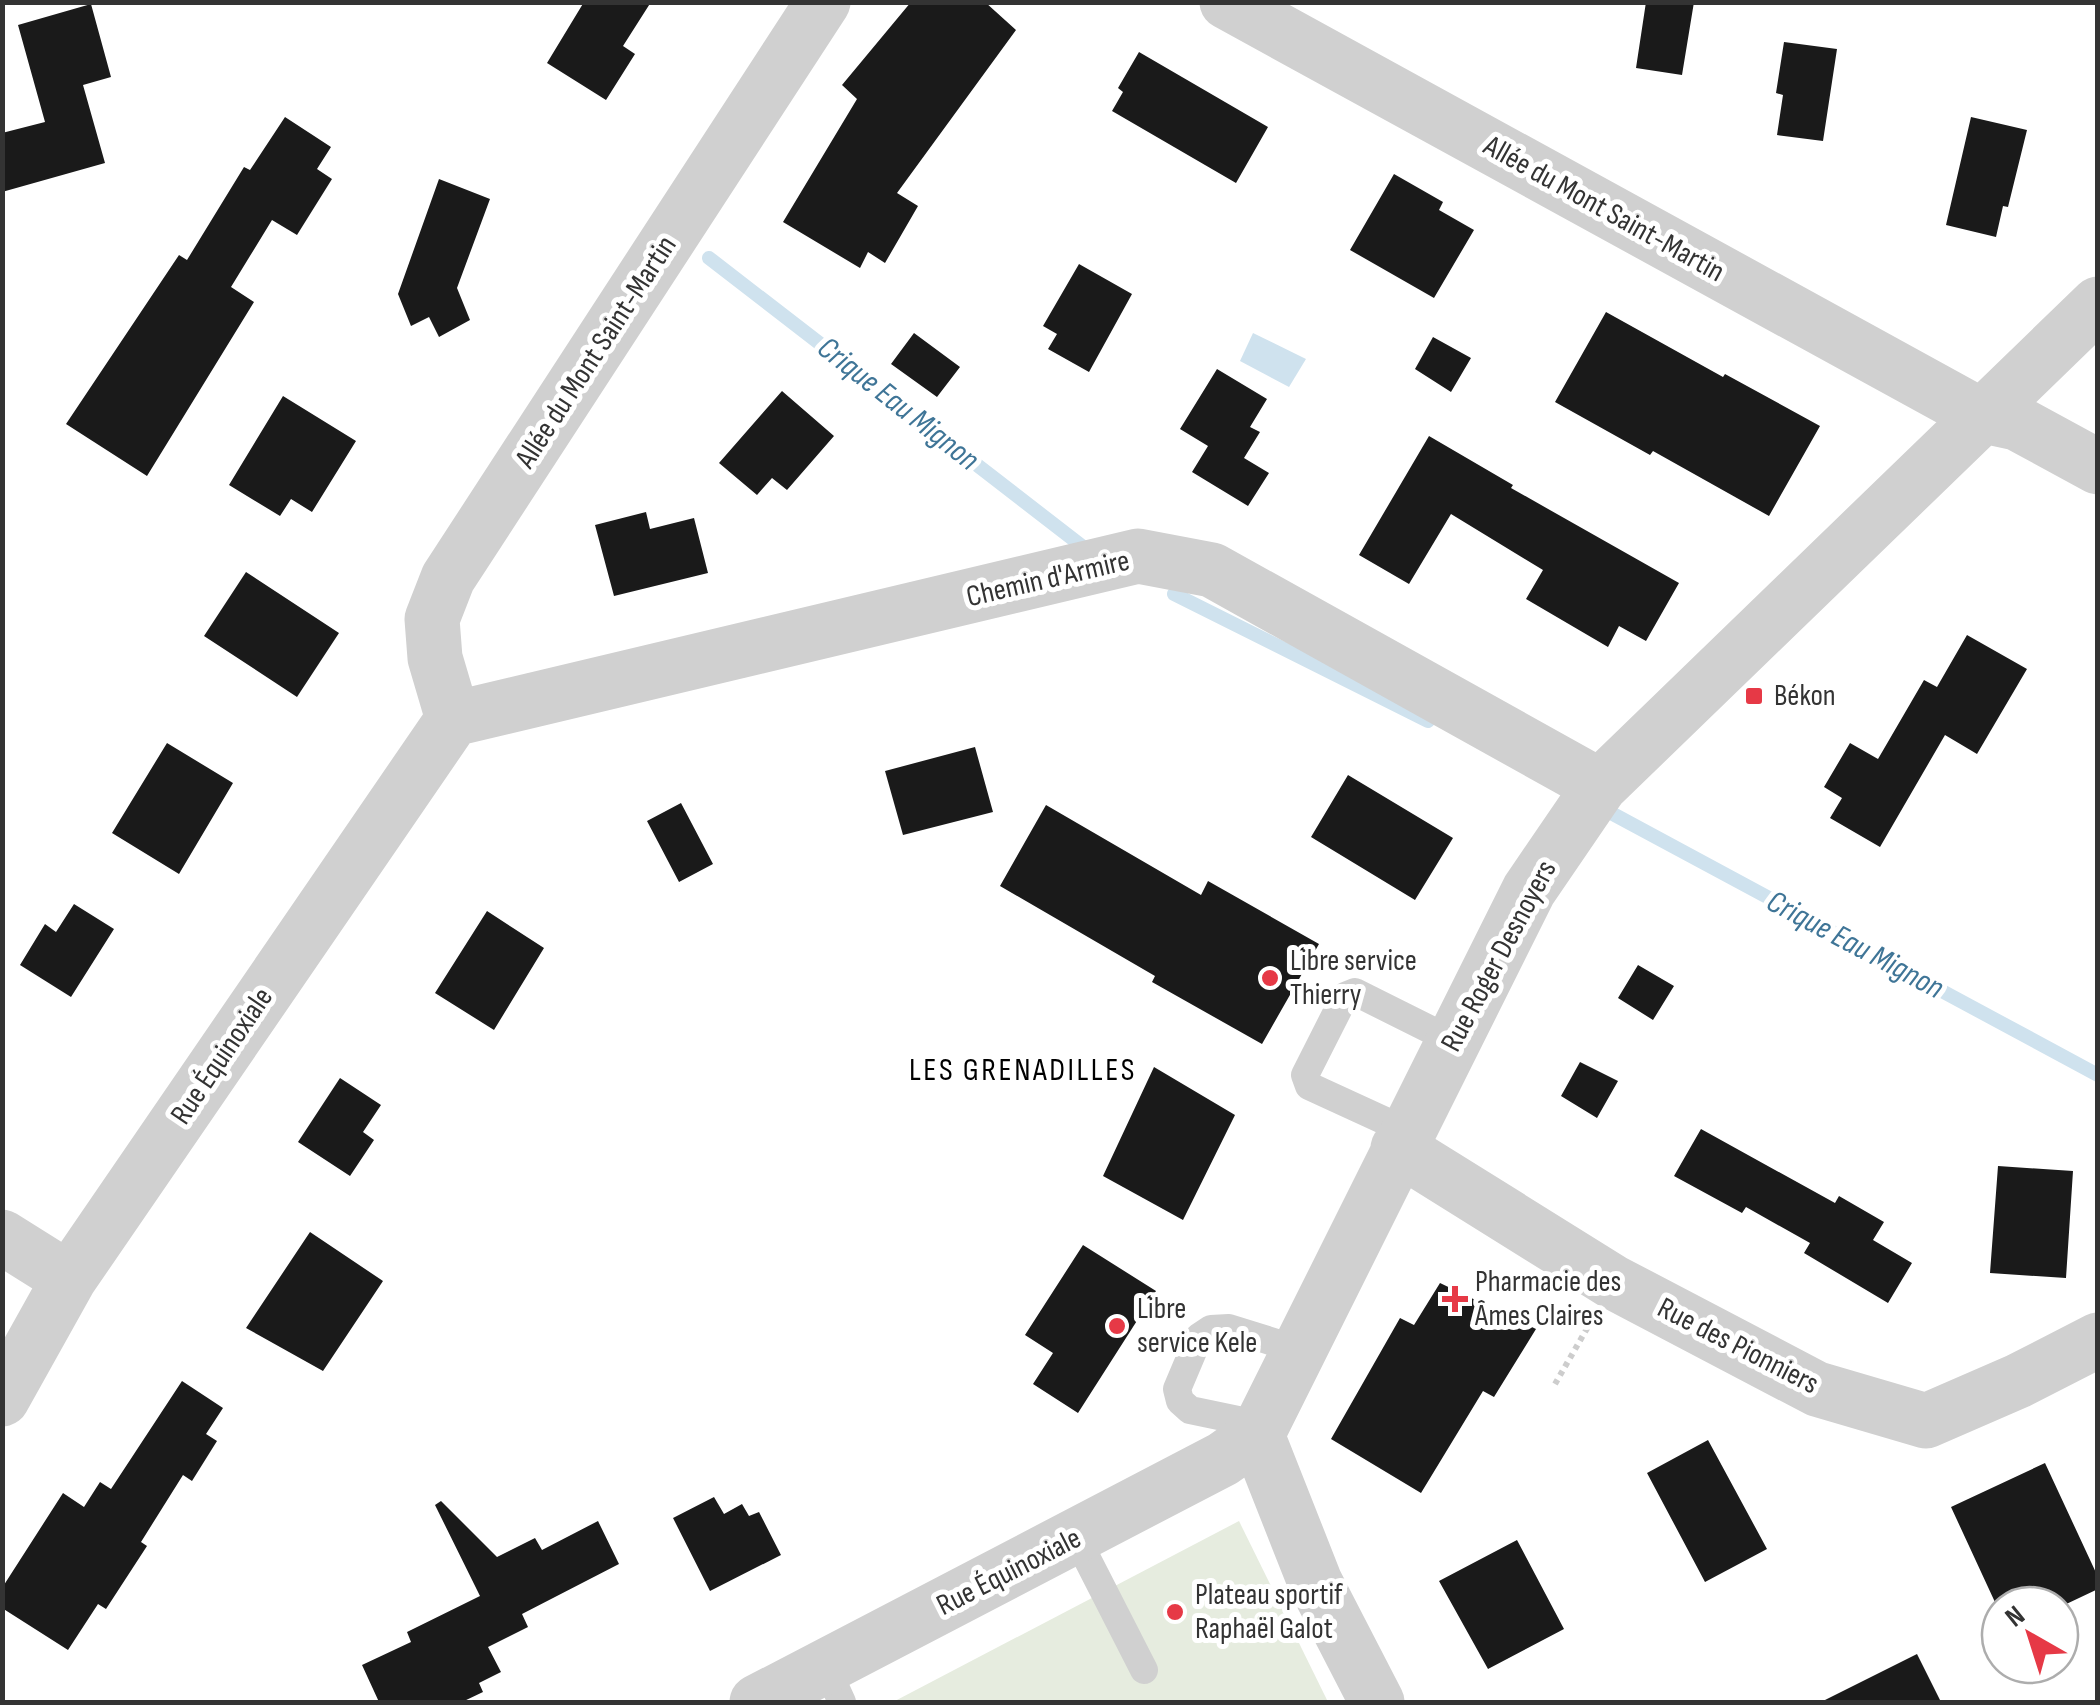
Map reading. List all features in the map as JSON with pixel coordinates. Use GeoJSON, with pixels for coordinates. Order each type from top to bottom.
{"type":"FeatureCollection","features":[{"type":"Feature","properties":{"kind":"street","name":"Allée du Mont Saint-Martin"},"geometry":{"type":"LineString","coordinates":[[453,719],[435,658],[432,619],[448,578],[823,2]]}},
{"type":"Feature","properties":{"kind":"street","name":"Allée du Mont Saint-Martin"},"geometry":{"type":"LineString","coordinates":[[1227,2],[1980,416]]}},
{"type":"Feature","properties":{"kind":"street","name":"Rue Roger Desnoyers"},"geometry":{"type":"LineString","coordinates":[[1260,1430],[1529,890],[1600,786],[2098,304]]}},
{"type":"Feature","properties":{"kind":"street"},"geometry":{"type":"LineString","coordinates":[[1980,416],[2017,422],[2098,467]]}},
{"type":"Feature","properties":{"kind":"street","name":"Chemin d'Armire"},"geometry":{"type":"LineString","coordinates":[[453,719],[1138,556],[1212,570],[1600,786]]}},
{"type":"Feature","properties":{"kind":"street","name":"Rue Équinoxiale"},"geometry":{"type":"LineString","coordinates":[[2,1399],[69,1279],[453,719]]}},
{"type":"Feature","properties":{"kind":"street","name":"Rue des Pionniers"},"geometry":{"type":"LineString","coordinates":[[1402,1140],[1614,1282],[1817,1388],[1926,1421],[2018,1381],[2098,1340]]}},
{"type":"Feature","properties":{"kind":"street"},"geometry":{"type":"LineString","coordinates":[[2,1236],[69,1279]]}},
{"type":"Feature","properties":{"kind":"street","name":"Rue Équinoxiale"},"geometry":{"type":"LineString","coordinates":[[757,1702],[834,1685],[1076,1537],[1223,1459],[1260,1430]]}},
{"type":"Feature","properties":{"kind":"street"},"geometry":{"type":"LineString","coordinates":[[1260,1430],[1315,1582],[1377,1702]]}},
{"type":"Feature","properties":{"kind":"lane"},"geometry":{"type":"LineString","coordinates":[[1402,1140],[1309,1086],[1305,1075],[1344,996],[1355,992],[1453,1041]]}},
{"type":"Feature","properties":{"kind":"lane"},"geometry":{"type":"LineString","coordinates":[[1260,1430],[1190,1410],[1180,1401],[1177,1389],[1199,1337],[1211,1329],[1229,1328],[1299,1350]]}},
{"type":"Feature","properties":{"kind":"lane"},"geometry":{"type":"LineString","coordinates":[[1076,1537],[1144,1670]]}},
{"type":"Feature","properties":{"kind":"path"},"geometry":{"type":"LineString","coordinates":[[1555,1384],[1614,1282]]}},
{"type":"Feature","properties":{"kind":"shaded area","name":"Plateau sportif Raphaël Galot"},"geometry":{"type":"Polygon","coordinates":[[[1239,1521],[1328,1702],[893,1702],[1239,1521]]]}},
{"type":"Feature","properties":{"kind":"water"},"geometry":{"type":"Polygon","coordinates":[[[1253,333],[1306,359],[1289,387],[1240,361],[1253,333]]]}},
{"type":"Feature","properties":{"kind":"building"},"geometry":{"type":"Polygon","coordinates":[[[584,2],[651,2],[623,46],[635,54],[606,100],[547,63],[584,2]]]}},
{"type":"Feature","properties":{"kind":"building"},"geometry":{"type":"Polygon","coordinates":[[[911,2],[985,2],[1016,30],[897,193],[918,206],[885,263],[868,252],[860,268],[783,222],[857,99],[842,85],[911,2]]]}},
{"type":"Feature","properties":{"kind":"building"},"geometry":{"type":"Polygon","coordinates":[[[1646,2],[1694,2],[1682,75],[1636,68],[1646,2]]]}},
{"type":"Feature","properties":{"kind":"building"},"geometry":{"type":"Polygon","coordinates":[[[91,4],[111,77],[83,85],[105,163],[2,192],[2,133],[45,122],[18,25],[91,4]]]}},
{"type":"Feature","properties":{"kind":"building"},"geometry":{"type":"Polygon","coordinates":[[[1784,42],[1837,49],[1823,141],[1777,135],[1783,95],[1776,93],[1784,42]]]}},
{"type":"Feature","properties":{"kind":"building"},"geometry":{"type":"Polygon","coordinates":[[[1139,52],[1268,127],[1236,183],[1112,111],[1123,92],[1118,88],[1139,52]]]}},
{"type":"Feature","properties":{"kind":"building"},"geometry":{"type":"Polygon","coordinates":[[[285,117],[331,147],[317,169],[332,179],[297,235],[272,220],[231,287],[254,302],[147,476],[66,424],[179,255],[187,260],[244,167],[250,170],[285,117]]]}},
{"type":"Feature","properties":{"kind":"building"},"geometry":{"type":"Polygon","coordinates":[[[1971,117],[2027,130],[2008,207],[2003,206],[1996,237],[1946,225],[1971,117]]]}},
{"type":"Feature","properties":{"kind":"building"},"geometry":{"type":"Polygon","coordinates":[[[1394,174],[1443,202],[1439,210],[1474,230],[1434,298],[1350,250],[1394,174]]]}},
{"type":"Feature","properties":{"kind":"building"},"geometry":{"type":"Polygon","coordinates":[[[439,179],[490,199],[457,288],[470,320],[439,337],[429,317],[411,326],[398,294],[439,179]]]}},
{"type":"Feature","properties":{"kind":"building"},"geometry":{"type":"Polygon","coordinates":[[[1079,264],[1132,294],[1089,372],[1048,349],[1057,334],[1043,326],[1079,264]]]}},
{"type":"Feature","properties":{"kind":"building"},"geometry":{"type":"Polygon","coordinates":[[[1606,312],[1820,426],[1769,516],[1555,402],[1606,312]]]}},
{"type":"Feature","properties":{"kind":"building"},"geometry":{"type":"Polygon","coordinates":[[[914,333],[960,367],[937,397],[891,364],[914,333]]]}},
{"type":"Feature","properties":{"kind":"building"},"geometry":{"type":"Polygon","coordinates":[[[1433,337],[1471,358],[1451,392],[1415,369],[1433,337]]]}},
{"type":"Feature","properties":{"kind":"building"},"geometry":{"type":"Polygon","coordinates":[[[1217,369],[1267,399],[1250,427],[1260,432],[1244,458],[1269,473],[1248,506],[1192,472],[1208,446],[1180,429],[1217,369]]]}},
{"type":"Feature","properties":{"kind":"building"},"geometry":{"type":"Polygon","coordinates":[[[782,391],[834,436],[787,490],[772,478],[757,495],[719,463],[782,391]]]}},
{"type":"Feature","properties":{"kind":"building"},"geometry":{"type":"Polygon","coordinates":[[[283,396],[356,441],[312,512],[291,499],[280,516],[229,485],[283,396]]]}},
{"type":"Feature","properties":{"kind":"building"},"geometry":{"type":"Polygon","coordinates":[[[1429,436],[1513,485],[1511,488],[1679,583],[1646,641],[1619,626],[1608,647],[1526,599],[1543,570],[1451,514],[1409,584],[1359,555],[1429,436]]]}},
{"type":"Feature","properties":{"kind":"building"},"geometry":{"type":"Polygon","coordinates":[[[646,512],[650,529],[694,518],[708,573],[614,596],[595,525],[646,512]]]}},
{"type":"Feature","properties":{"kind":"building"},"geometry":{"type":"Polygon","coordinates":[[[246,572],[339,633],[297,697],[204,636],[246,572]]]}},
{"type":"Feature","properties":{"kind":"building"},"geometry":{"type":"Polygon","coordinates":[[[1967,635],[2027,669],[1977,754],[1945,735],[1880,847],[1830,818],[1842,798],[1824,787],[1850,743],[1878,759],[1924,680],[1937,687],[1967,635]]]}},
{"type":"Feature","properties":{"kind":"building"},"geometry":{"type":"Polygon","coordinates":[[[167,743],[233,783],[179,874],[112,833],[167,743]]]}},
{"type":"Feature","properties":{"kind":"building"},"geometry":{"type":"Polygon","coordinates":[[[975,747],[993,812],[903,835],[885,771],[975,747]]]}},
{"type":"Feature","properties":{"kind":"building"},"geometry":{"type":"Polygon","coordinates":[[[1348,775],[1453,838],[1415,900],[1311,837],[1348,775]]]}},
{"type":"Feature","properties":{"kind":"building"},"geometry":{"type":"Polygon","coordinates":[[[681,803],[713,864],[679,882],[647,821],[681,803]]]}},
{"type":"Feature","properties":{"kind":"building"},"geometry":{"type":"Polygon","coordinates":[[[1046,805],[1201,895],[1208,881],[1319,944],[1262,1044],[1152,982],[1155,976],[1000,886],[1046,805]]]}},
{"type":"Feature","properties":{"kind":"building"},"geometry":{"type":"Polygon","coordinates":[[[74,904],[114,929],[71,997],[20,965],[45,924],[56,932],[74,904]]]}},
{"type":"Feature","properties":{"kind":"building"},"geometry":{"type":"Polygon","coordinates":[[[487,911],[544,948],[494,1030],[435,993],[487,911]]]}},
{"type":"Feature","properties":{"kind":"building"},"geometry":{"type":"Polygon","coordinates":[[[1638,965],[1674,986],[1653,1020],[1618,998],[1638,965]]]}},
{"type":"Feature","properties":{"kind":"building"},"geometry":{"type":"Polygon","coordinates":[[[1580,1062],[1618,1081],[1597,1118],[1561,1096],[1580,1062]]]}},
{"type":"Feature","properties":{"kind":"building"},"geometry":{"type":"Polygon","coordinates":[[[1154,1067],[1235,1115],[1183,1220],[1103,1176],[1154,1067]]]}},
{"type":"Feature","properties":{"kind":"building"},"geometry":{"type":"Polygon","coordinates":[[[340,1078],[381,1105],[363,1132],[374,1140],[350,1176],[298,1142],[340,1078]]]}},
{"type":"Feature","properties":{"kind":"building"},"geometry":{"type":"Polygon","coordinates":[[[1701,1129],[1835,1203],[1839,1196],[1884,1222],[1873,1240],[1912,1263],[1888,1303],[1804,1253],[1810,1243],[1746,1207],[1742,1213],[1674,1176],[1701,1129]]]}},
{"type":"Feature","properties":{"kind":"building"},"geometry":{"type":"Polygon","coordinates":[[[1998,1166],[2073,1171],[2066,1278],[1990,1273],[1998,1166]]]}},
{"type":"Feature","properties":{"kind":"building"},"geometry":{"type":"Polygon","coordinates":[[[310,1232],[383,1281],[323,1371],[246,1328],[310,1232]]]}},
{"type":"Feature","properties":{"kind":"building"},"geometry":{"type":"Polygon","coordinates":[[[1083,1245],[1156,1291],[1078,1413],[1033,1384],[1053,1353],[1025,1335],[1083,1245]]]}},
{"type":"Feature","properties":{"kind":"building"},"geometry":{"type":"Polygon","coordinates":[[[1440,1283],[1536,1329],[1494,1397],[1483,1391],[1421,1493],[1331,1439],[1400,1318],[1414,1325],[1440,1283]]]}},
{"type":"Feature","properties":{"kind":"building"},"geometry":{"type":"Polygon","coordinates":[[[182,1381],[223,1408],[206,1434],[217,1441],[192,1481],[183,1475],[141,1542],[147,1546],[106,1609],[98,1604],[68,1650],[2,1608],[2,1588],[63,1493],[84,1507],[100,1482],[111,1489],[182,1381]]]}},
{"type":"Feature","properties":{"kind":"building"},"geometry":{"type":"Polygon","coordinates":[[[1708,1440],[1767,1549],[1705,1582],[1647,1473],[1708,1440]]]}},
{"type":"Feature","properties":{"kind":"building"},"geometry":{"type":"Polygon","coordinates":[[[2045,1463],[2098,1577],[2098,1589],[2080,1598],[2080,1585],[1987,1585],[1951,1507],[2045,1463]]]}},
{"type":"Feature","properties":{"kind":"building"},"geometry":{"type":"Polygon","coordinates":[[[714,1497],[724,1514],[742,1504],[749,1516],[759,1512],[781,1555],[710,1591],[673,1518],[714,1497]]]}},
{"type":"Feature","properties":{"kind":"building"},"geometry":{"type":"Polygon","coordinates":[[[441,1501],[497,1557],[535,1538],[542,1550],[598,1521],[619,1564],[522,1614],[528,1627],[488,1647],[501,1672],[479,1683],[483,1692],[462,1702],[379,1702],[362,1665],[411,1642],[407,1632],[480,1596],[435,1505],[441,1501]]]}},
{"type":"Feature","properties":{"kind":"building"},"geometry":{"type":"Polygon","coordinates":[[[1517,1540],[1564,1629],[1488,1669],[1439,1581],[1517,1540]]]}},
{"type":"Feature","properties":{"kind":"building"},"geometry":{"type":"Polygon","coordinates":[[[1917,1654],[1941,1702],[1821,1702],[1917,1654]]]}},
{"type":"Feature","properties":{"kind":"waterway","name":"Crique Eau Mignon"},"geometry":{"type":"LineString","coordinates":[[709,258],[1087,550]]}},
{"type":"Feature","properties":{"kind":"waterway","name":"Crique Eau Mignon"},"geometry":{"type":"LineString","coordinates":[[1174,594],[1428,721]]}},
{"type":"Feature","properties":{"kind":"waterway","name":"Crique Eau Mignon"},"geometry":{"type":"LineString","coordinates":[[1613,814],[2098,1075]]}},
{"type":"Feature","properties":{"kind":"place","name":"Békon"},"geometry":{"type":"Point","coordinates":[1754,696]}},
{"type":"Feature","properties":{"kind":"place","name":"Libre service Thierry"},"geometry":{"type":"Point","coordinates":[1270,978]}},
{"type":"Feature","properties":{"kind":"place","name":"Pharmacie des Âmes Claires"},"geometry":{"type":"Point","coordinates":[1455,1299]}},
{"type":"Feature","properties":{"kind":"place","name":"Libre service Kele"},"geometry":{"type":"Point","coordinates":[1117,1326]}},
{"type":"Feature","properties":{"kind":"place","name":"Plateau sportif Raphaël Galot"},"geometry":{"type":"Point","coordinates":[1175,1612]}},
{"type":"Feature","properties":{"kind":"district","name":"LES GRENADILLES"},"geometry":{"type":"Point","coordinates":[1023,1070]}}]}
